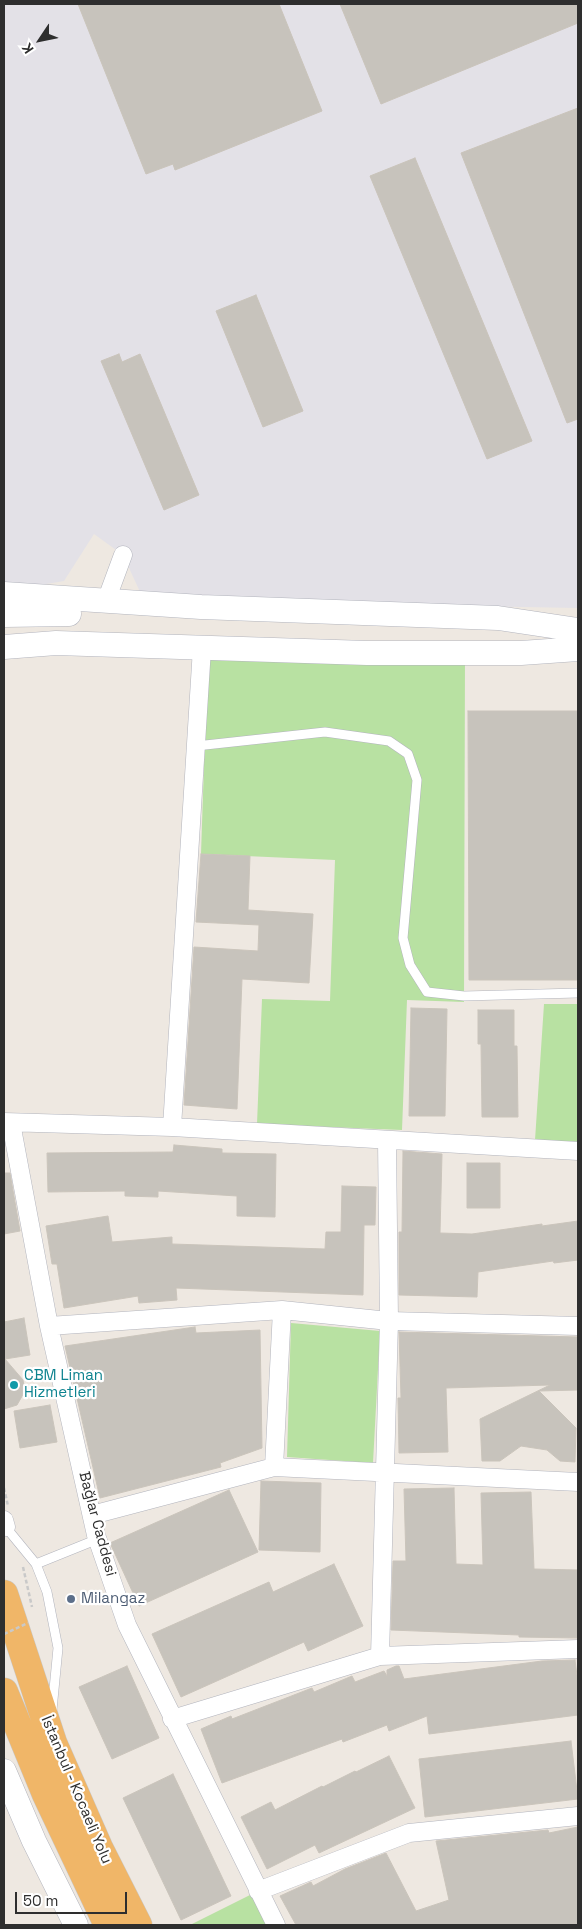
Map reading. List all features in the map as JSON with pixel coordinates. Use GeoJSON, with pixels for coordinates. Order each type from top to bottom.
{"type":"FeatureCollection","features":[{"type":"Feature","properties":{"kind":"highway","name":"İstanbul - Kocaeli Yolu"},"geometry":{"type":"LineString","coordinates":[[4,1594],[52,1742],[99,1848],[138,1925]]}},
{"type":"Feature","properties":{"kind":"highway"},"geometry":{"type":"LineString","coordinates":[[4,1692],[46,1794],[108,1925]]}},
{"type":"Feature","properties":{"kind":"main road"},"geometry":{"type":"LineString","coordinates":[[4,594],[201,608],[498,618],[578,632]]}},
{"type":"Feature","properties":{"kind":"main road"},"geometry":{"type":"LineString","coordinates":[[4,615],[43,613],[124,615],[225,629],[578,648]]}},
{"type":"Feature","properties":{"kind":"main road"},"geometry":{"type":"LineString","coordinates":[[4,629],[52,627],[578,632]]}},
{"type":"Feature","properties":{"kind":"main road"},"geometry":{"type":"LineString","coordinates":[[4,647],[56,643],[367,653],[521,653],[578,648]]}},
{"type":"Feature","properties":{"kind":"main road"},"geometry":{"type":"LineString","coordinates":[[5,1780],[76,1925]]}},
{"type":"Feature","properties":{"kind":"street"},"geometry":{"type":"LineString","coordinates":[[106,601],[123,555]]}},
{"type":"Feature","properties":{"kind":"street"},"geometry":{"type":"LineString","coordinates":[[172,1127],[202,648]]}},
{"type":"Feature","properties":{"kind":"street"},"geometry":{"type":"LineString","coordinates":[[7,1123],[172,1127],[578,1151]]}},
{"type":"Feature","properties":{"kind":"street","name":"Bağlar Caddesi"},"geometry":{"type":"LineString","coordinates":[[7,1123],[49,1326],[98,1539],[127,1625],[172,1719],[276,1925]]}},
{"type":"Feature","properties":{"kind":"street"},"geometry":{"type":"LineString","coordinates":[[380,1656],[389,1321],[387,1140]]}},
{"type":"Feature","properties":{"kind":"street"},"geometry":{"type":"LineString","coordinates":[[49,1326],[282,1310],[389,1321],[578,1326]]}},
{"type":"Feature","properties":{"kind":"street"},"geometry":{"type":"LineString","coordinates":[[274,1467],[282,1310]]}},
{"type":"Feature","properties":{"kind":"street"},"geometry":{"type":"LineString","coordinates":[[92,1516],[274,1467],[578,1482]]}},
{"type":"Feature","properties":{"kind":"street"},"geometry":{"type":"LineString","coordinates":[[172,1719],[380,1656],[578,1649]]}},
{"type":"Feature","properties":{"kind":"street"},"geometry":{"type":"LineString","coordinates":[[258,1891],[409,1833],[578,1816]]}},
{"type":"Feature","properties":{"kind":"lane"},"geometry":{"type":"LineString","coordinates":[[196,746],[325,732],[389,741],[408,754],[417,780],[403,938],[410,965],[427,992],[464,996],[578,993]]}},
{"type":"Feature","properties":{"kind":"lane"},"geometry":{"type":"LineString","coordinates":[[4,1524],[36,1564],[47,1592],[58,1648],[51,1723],[52,1742]]}},
{"type":"Feature","properties":{"kind":"lane"},"geometry":{"type":"LineString","coordinates":[[36,1564],[98,1539]]}},
{"type":"Feature","properties":{"kind":"path"},"geometry":{"type":"LineString","coordinates":[[4,1634],[28,1623]]}},
{"type":"Feature","properties":{"kind":"shaded area"},"geometry":{"type":"Polygon","coordinates":[[[4,4],[578,4],[578,608],[357,604],[141,594],[123,555],[94,534],[64,581],[17,589],[4,585],[4,4]]]}},
{"type":"Feature","properties":{"kind":"green space"},"geometry":{"type":"Polygon","coordinates":[[[208,646],[465,656],[464,1002],[407,1000],[402,1130],[257,1124],[262,999],[330,1001],[335,860],[201,854],[208,646]]]}},
{"type":"Feature","properties":{"kind":"green space"},"geometry":{"type":"Polygon","coordinates":[[[544,1004],[578,1004],[578,1142],[535,1140],[544,1004]]]}},
{"type":"Feature","properties":{"kind":"green space"},"geometry":{"type":"Polygon","coordinates":[[[291,1323],[380,1331],[373,1463],[287,1457],[291,1323]]]}},
{"type":"Feature","properties":{"kind":"green space"},"geometry":{"type":"Polygon","coordinates":[[[258,1891],[276,1925],[190,1925],[258,1891]]]}},
{"type":"Feature","properties":{"kind":"building"},"geometry":{"type":"Polygon","coordinates":[[[78,4],[279,4],[322,111],[175,170],[173,164],[146,174],[78,4]]]}},
{"type":"Feature","properties":{"kind":"building"},"geometry":{"type":"Polygon","coordinates":[[[340,4],[578,4],[578,23],[381,104],[340,4]]]}},
{"type":"Feature","properties":{"kind":"building"},"geometry":{"type":"Polygon","coordinates":[[[578,108],[578,419],[567,423],[461,153],[578,108]]]}},
{"type":"Feature","properties":{"kind":"building"},"geometry":{"type":"Polygon","coordinates":[[[415,158],[532,441],[487,459],[370,176],[415,158]]]}},
{"type":"Feature","properties":{"kind":"building"},"geometry":{"type":"Polygon","coordinates":[[[256,295],[303,411],[263,427],[216,311],[256,295]]]}},
{"type":"Feature","properties":{"kind":"building"},"geometry":{"type":"Polygon","coordinates":[[[119,354],[122,362],[140,354],[199,495],[164,510],[101,361],[119,354]]]}},
{"type":"Feature","properties":{"kind":"building"},"geometry":{"type":"Polygon","coordinates":[[[468,711],[578,711],[578,980],[469,980],[468,711]]]}},
{"type":"Feature","properties":{"kind":"building"},"geometry":{"type":"Polygon","coordinates":[[[201,854],[250,856],[248,910],[313,914],[309,983],[242,979],[237,1109],[184,1105],[194,947],[258,951],[259,925],[196,922],[201,854]]]}},
{"type":"Feature","properties":{"kind":"building"},"geometry":{"type":"Polygon","coordinates":[[[411,1008],[447,1009],[445,1116],[409,1116],[411,1008]]]}},
{"type":"Feature","properties":{"kind":"building"},"geometry":{"type":"Polygon","coordinates":[[[478,1010],[514,1010],[514,1046],[517,1046],[518,1117],[482,1117],[481,1044],[478,1044],[478,1010]]]}},
{"type":"Feature","properties":{"kind":"building"},"geometry":{"type":"Polygon","coordinates":[[[174,1145],[222,1149],[222,1153],[276,1154],[275,1217],[237,1216],[237,1196],[158,1191],[158,1197],[125,1196],[125,1191],[48,1192],[47,1153],[173,1152],[174,1145]]]}},
{"type":"Feature","properties":{"kind":"building"},"geometry":{"type":"Polygon","coordinates":[[[403,1151],[442,1154],[440,1233],[472,1234],[578,1221],[578,1260],[554,1263],[553,1261],[478,1272],[477,1297],[399,1295],[399,1232],[402,1232],[403,1151]]]}},
{"type":"Feature","properties":{"kind":"building"},"geometry":{"type":"Polygon","coordinates":[[[467,1163],[500,1163],[500,1208],[467,1208],[467,1163]]]}},
{"type":"Feature","properties":{"kind":"building"},"geometry":{"type":"Polygon","coordinates":[[[4,1173],[10,1173],[20,1231],[4,1234],[4,1173]]]}},
{"type":"Feature","properties":{"kind":"building"},"geometry":{"type":"Polygon","coordinates":[[[342,1186],[376,1187],[375,1225],[364,1225],[363,1295],[176,1288],[177,1300],[139,1303],[138,1296],[64,1308],[57,1264],[52,1264],[46,1226],[108,1216],[112,1242],[172,1237],[172,1244],[325,1249],[326,1232],[341,1232],[342,1186]]]}},
{"type":"Feature","properties":{"kind":"building"},"geometry":{"type":"Polygon","coordinates":[[[24,1318],[30,1355],[5,1359],[23,1380],[25,1391],[17,1405],[4,1409],[4,1322],[24,1318]]]}},
{"type":"Feature","properties":{"kind":"building"},"geometry":{"type":"Polygon","coordinates":[[[195,1327],[196,1333],[260,1330],[262,1448],[220,1463],[221,1467],[100,1498],[65,1346],[195,1327]]]}},
{"type":"Feature","properties":{"kind":"building"},"geometry":{"type":"Polygon","coordinates":[[[399,1332],[578,1337],[578,1390],[539,1391],[576,1428],[575,1462],[560,1461],[547,1450],[521,1446],[500,1461],[482,1461],[480,1419],[550,1385],[446,1388],[448,1452],[399,1453],[398,1398],[401,1398],[399,1332]]]}},
{"type":"Feature","properties":{"kind":"building"},"geometry":{"type":"Polygon","coordinates":[[[50,1405],[57,1442],[20,1448],[14,1411],[50,1405]]]}},
{"type":"Feature","properties":{"kind":"building"},"geometry":{"type":"Polygon","coordinates":[[[261,1481],[321,1483],[320,1552],[259,1550],[261,1481]]]}},
{"type":"Feature","properties":{"kind":"building"},"geometry":{"type":"Polygon","coordinates":[[[454,1488],[456,1564],[483,1565],[481,1493],[531,1492],[534,1569],[578,1570],[578,1638],[519,1637],[519,1635],[391,1630],[393,1561],[406,1561],[404,1489],[454,1488]]]}},
{"type":"Feature","properties":{"kind":"building"},"geometry":{"type":"Polygon","coordinates":[[[229,1490],[258,1552],[139,1606],[110,1543],[229,1490]]]}},
{"type":"Feature","properties":{"kind":"building"},"geometry":{"type":"Polygon","coordinates":[[[334,1564],[363,1626],[308,1651],[304,1642],[181,1697],[152,1634],[269,1582],[273,1592],[334,1564]]]}},
{"type":"Feature","properties":{"kind":"building"},"geometry":{"type":"Polygon","coordinates":[[[575,1660],[578,1683],[578,1715],[429,1734],[427,1716],[389,1731],[387,1725],[343,1742],[342,1739],[222,1783],[201,1729],[231,1716],[232,1719],[312,1688],[314,1692],[352,1676],[355,1682],[384,1671],[387,1676],[387,1670],[396,1666],[399,1666],[404,1679],[542,1661],[575,1660]]]}},
{"type":"Feature","properties":{"kind":"building"},"geometry":{"type":"Polygon","coordinates":[[[127,1666],[159,1738],[112,1759],[79,1687],[127,1666]]]}},
{"type":"Feature","properties":{"kind":"building"},"geometry":{"type":"Polygon","coordinates":[[[571,1741],[578,1799],[425,1817],[419,1759],[571,1741]]]}},
{"type":"Feature","properties":{"kind":"building"},"geometry":{"type":"Polygon","coordinates":[[[389,1756],[415,1808],[319,1853],[315,1845],[267,1869],[241,1817],[271,1802],[275,1810],[322,1786],[389,1756]]]}},
{"type":"Feature","properties":{"kind":"building"},"geometry":{"type":"Polygon","coordinates":[[[173,1774],[231,1896],[181,1920],[123,1798],[173,1774]]]}},
{"type":"Feature","properties":{"kind":"building"},"geometry":{"type":"Polygon","coordinates":[[[578,1827],[578,1925],[296,1925],[280,1896],[311,1882],[313,1886],[345,1869],[386,1853],[416,1911],[449,1900],[436,1841],[548,1830],[549,1833],[578,1827]]]}},
{"type":"Feature","properties":{"kind":"place","name":"CBM Liman Hizmetleri"},"geometry":{"type":"Point","coordinates":[14,1385]}},
{"type":"Feature","properties":{"kind":"place","name":"Milangaz"},"geometry":{"type":"Point","coordinates":[71,1599]}}]}
